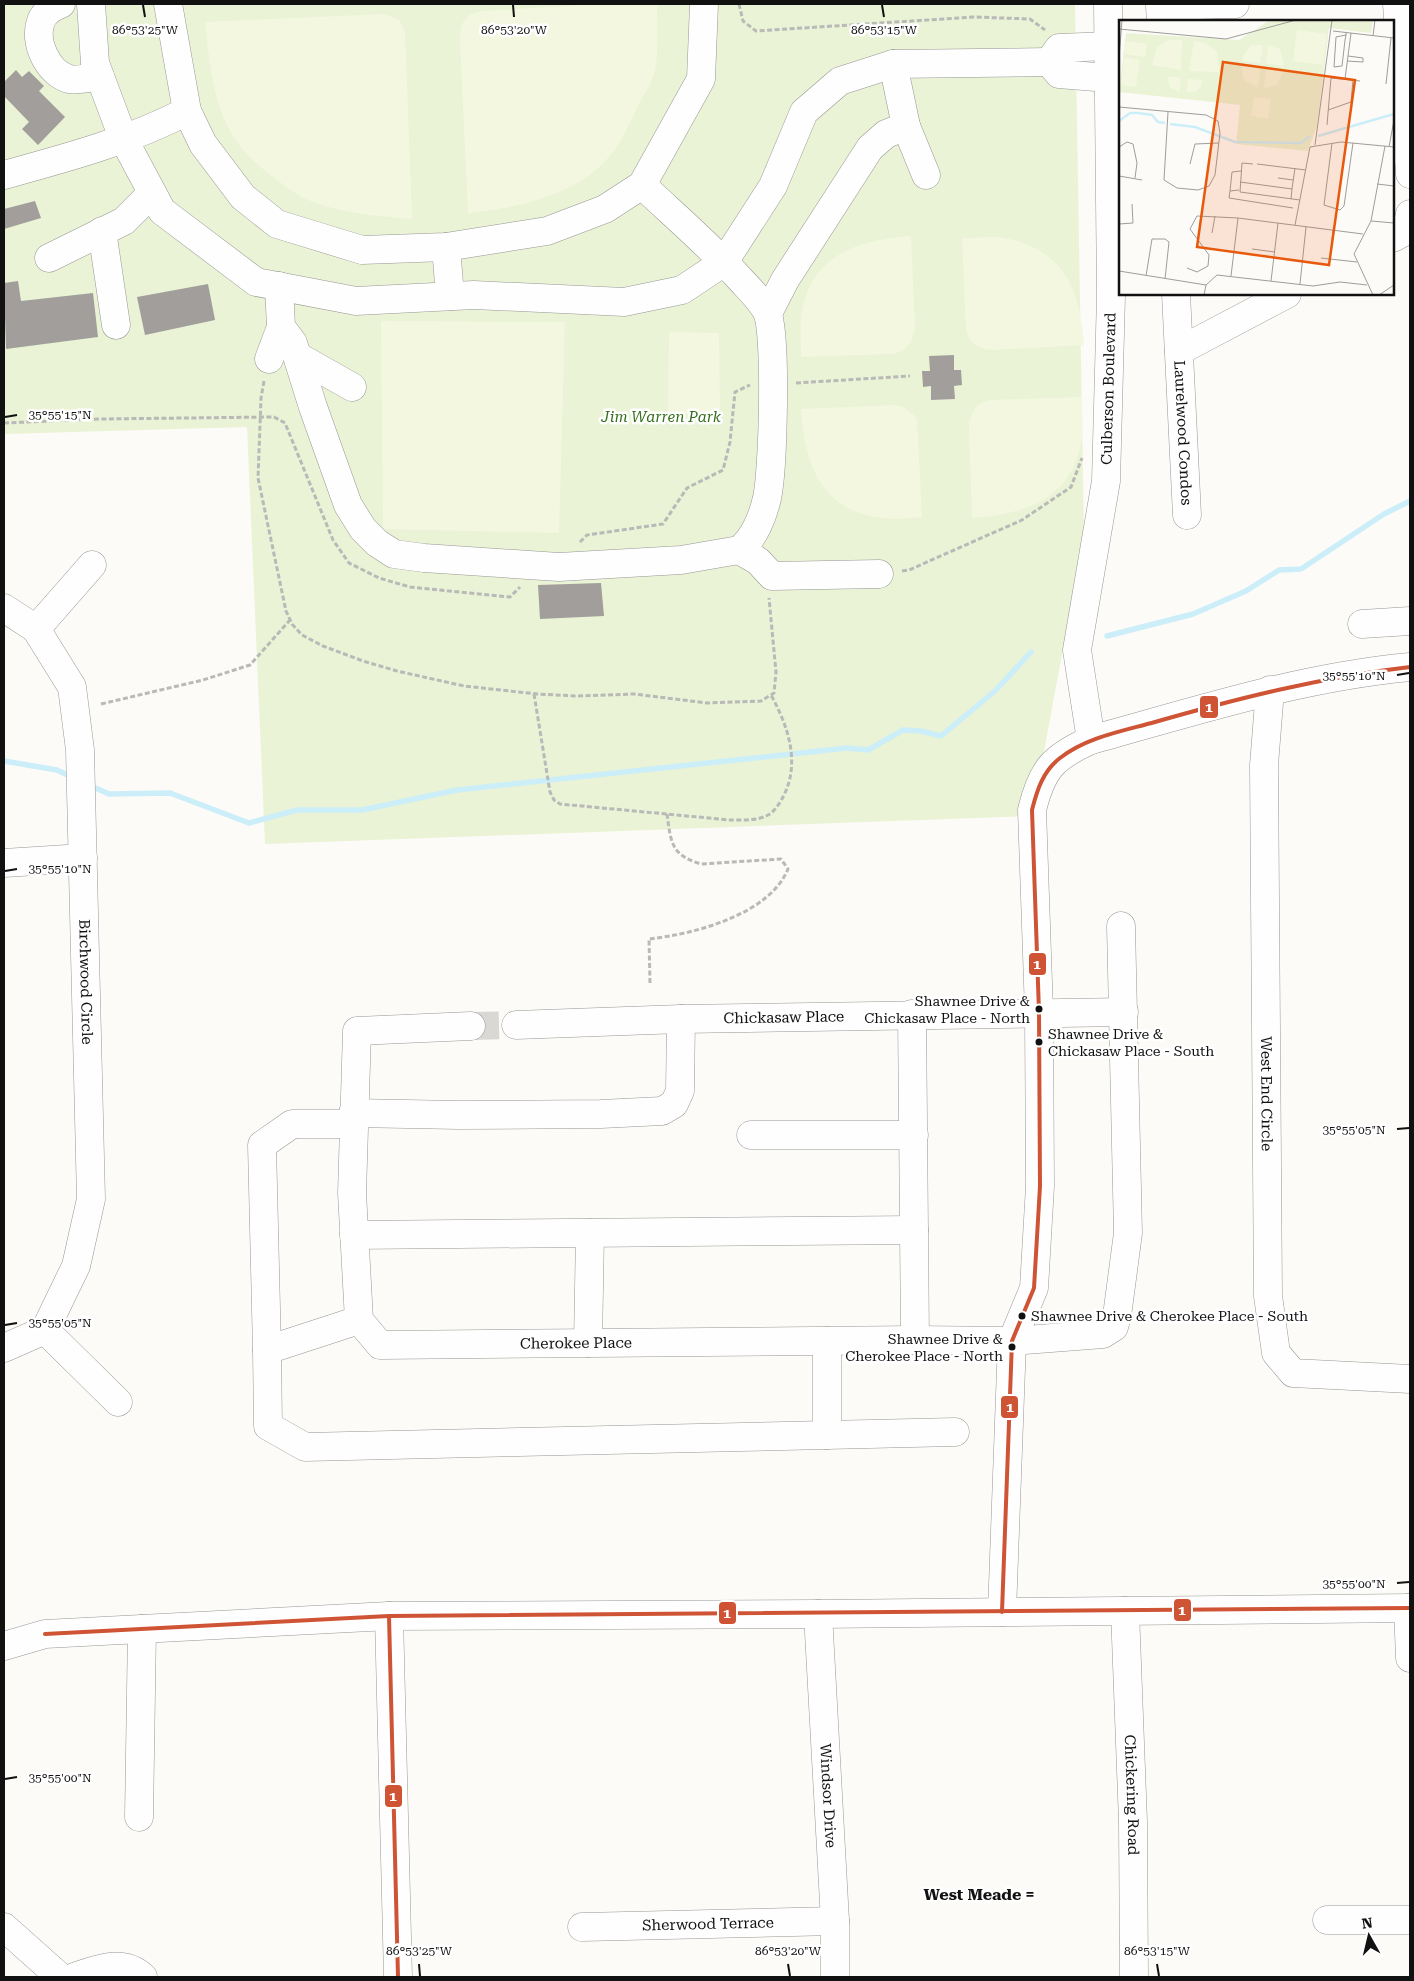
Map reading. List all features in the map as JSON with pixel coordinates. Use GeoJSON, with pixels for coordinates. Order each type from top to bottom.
{"type":"FeatureCollection","features":[{"type":"Feature","properties":{"kind":"street"},"geometry":{"type":"LineString","coordinates":[[61,4],[51,9],[41,21],[40,39],[44,57],[54,72],[70,80],[100,77]]}},
{"type":"Feature","properties":{"kind":"street"},"geometry":{"type":"LineString","coordinates":[[91,4],[95,63],[123,138],[162,211],[256,282],[356,301],[474,295],[624,302],[682,290],[724,262],[774,186],[804,112],[840,81],[893,64],[1049,62]]}},
{"type":"Feature","properties":{"kind":"street"},"geometry":{"type":"LineString","coordinates":[[168,4],[187,111],[203,144],[243,197],[277,224],[362,250],[446,247],[547,232],[605,209],[642,185],[701,79],[704,4]]}},
{"type":"Feature","properties":{"kind":"street","name":"Culberson Boulevard"},"geometry":{"type":"LineString","coordinates":[[1091,740],[1077,650],[1106,481],[1111,296],[1108,4]]}},
{"type":"Feature","properties":{"kind":"street"},"geometry":{"type":"LineString","coordinates":[[1161,20],[1160,6],[1236,4]]}},
{"type":"Feature","properties":{"kind":"street"},"geometry":{"type":"LineString","coordinates":[[1397,4],[1410,174]]}},
{"type":"Feature","properties":{"kind":"street"},"geometry":{"type":"LineString","coordinates":[[1049,62],[1059,48],[1108,46]]}},
{"type":"Feature","properties":{"kind":"street"},"geometry":{"type":"LineString","coordinates":[[1049,62],[1059,74],[1108,78]]}},
{"type":"Feature","properties":{"kind":"street"},"geometry":{"type":"LineString","coordinates":[[893,64],[906,126],[926,175]]}},
{"type":"Feature","properties":{"kind":"street"},"geometry":{"type":"LineString","coordinates":[[4,175],[75,155],[123,138],[187,111]]}},
{"type":"Feature","properties":{"kind":"street"},"geometry":{"type":"LineString","coordinates":[[281,328],[294,343],[313,407],[348,505],[363,529],[377,543],[394,554],[546,566],[681,560],[739,550],[746,545],[759,524],[767,498],[771,464],[772,384],[768,313],[785,280],[870,148],[886,134],[906,126]]}},
{"type":"Feature","properties":{"kind":"street"},"geometry":{"type":"LineString","coordinates":[[642,185],[724,262],[759,300],[768,313]]}},
{"type":"Feature","properties":{"kind":"street"},"geometry":{"type":"LineString","coordinates":[[49,258],[124,221],[152,194]]}},
{"type":"Feature","properties":{"kind":"street"},"geometry":{"type":"LineString","coordinates":[[1394,237],[1406,231],[1410,214]]}},
{"type":"Feature","properties":{"kind":"street"},"geometry":{"type":"LineString","coordinates":[[102,231],[116,325]]}},
{"type":"Feature","properties":{"kind":"street"},"geometry":{"type":"LineString","coordinates":[[446,247],[450,296]]}},
{"type":"Feature","properties":{"kind":"street"},"geometry":{"type":"LineString","coordinates":[[269,359],[281,328],[279,286]]}},
{"type":"Feature","properties":{"kind":"street","name":"Laurelwood Condos"},"geometry":{"type":"LineString","coordinates":[[1176,295],[1187,515]]}},
{"type":"Feature","properties":{"kind":"street","name":"Laurelwood Condos"},"geometry":{"type":"LineString","coordinates":[[1179,351],[1285,295]]}},
{"type":"Feature","properties":{"kind":"street"},"geometry":{"type":"LineString","coordinates":[[299,357],[352,387]]}},
{"type":"Feature","properties":{"kind":"street"},"geometry":{"type":"LineString","coordinates":[[739,550],[758,561],[772,576],[878,574]]}},
{"type":"Feature","properties":{"kind":"street"},"geometry":{"type":"LineString","coordinates":[[36,629],[92,565]]}},
{"type":"Feature","properties":{"kind":"street","name":"Birchwood Circle"},"geometry":{"type":"LineString","coordinates":[[4,608],[36,629],[72,687],[80,750],[91,1199],[76,1266],[46,1330]]}},
{"type":"Feature","properties":{"kind":"street"},"geometry":{"type":"LineString","coordinates":[[1362,624],[1410,621]]}},
{"type":"Feature","properties":{"kind":"street"},"geometry":{"type":"LineString","coordinates":[[1002,1612],[1012,1341],[1034,1288],[1040,1186],[1039,1012],[1032,810],[1038,788],[1047,769],[1069,750],[1091,740],[1270,690],[1364,671],[1410,666]]}},
{"type":"Feature","properties":{"kind":"street","name":"West End Circle"},"geometry":{"type":"LineString","coordinates":[[1270,690],[1264,765],[1267,1257],[1268,1296],[1276,1353],[1292,1373],[1410,1378]]}},
{"type":"Feature","properties":{"kind":"street"},"geometry":{"type":"LineString","coordinates":[[4,863],[83,858]]}},
{"type":"Feature","properties":{"kind":"street"},"geometry":{"type":"LineString","coordinates":[[1121,926],[1124,1012]]}},
{"type":"Feature","properties":{"kind":"street","name":"Chickasaw Place"},"geometry":{"type":"LineString","coordinates":[[516,1025],[912,1014],[1124,1012]]}},
{"type":"Feature","properties":{"kind":"street","name":"Cherokee Place"},"geometry":{"type":"LineString","coordinates":[[359,1320],[380,1344],[827,1340],[1012,1341],[1103,1334],[1114,1327],[1128,1232],[1124,1012]]}},
{"type":"Feature","properties":{"kind":"street"},"geometry":{"type":"LineString","coordinates":[[912,1014],[915,1340]]}},
{"type":"Feature","properties":{"kind":"street"},"geometry":{"type":"LineString","coordinates":[[681,1019],[680,1091],[674,1104],[662,1111],[353,1119],[292,1124],[262,1145],[268,1426],[305,1447],[955,1432]]}},
{"type":"Feature","properties":{"kind":"street"},"geometry":{"type":"LineString","coordinates":[[267,1350],[359,1320],[354,1235],[353,1119],[357,1031],[471,1026]]}},
{"type":"Feature","properties":{"kind":"street"},"geometry":{"type":"LineString","coordinates":[[751,1136],[914,1134]]}},
{"type":"Feature","properties":{"kind":"street"},"geometry":{"type":"LineString","coordinates":[[354,1235],[914,1230]]}},
{"type":"Feature","properties":{"kind":"street"},"geometry":{"type":"LineString","coordinates":[[588,1343],[590,1233]]}},
{"type":"Feature","properties":{"kind":"street"},"geometry":{"type":"LineString","coordinates":[[4,1348],[46,1330],[118,1402]]}},
{"type":"Feature","properties":{"kind":"street"},"geometry":{"type":"LineString","coordinates":[[827,1340],[827,1435]]}},
{"type":"Feature","properties":{"kind":"street"},"geometry":{"type":"LineString","coordinates":[[4,1646],[45,1634],[388,1616],[1409,1608],[1410,1658]]}},
{"type":"Feature","properties":{"kind":"street","name":"Chickering Road"},"geometry":{"type":"LineString","coordinates":[[1124,1611],[1133,1822],[1134,1977]]}},
{"type":"Feature","properties":{"kind":"street","name":"Windsor Drive"},"geometry":{"type":"LineString","coordinates":[[818,1614],[835,1921],[835,1977]]}},
{"type":"Feature","properties":{"kind":"street"},"geometry":{"type":"LineString","coordinates":[[388,1616],[398,1977]]}},
{"type":"Feature","properties":{"kind":"street"},"geometry":{"type":"LineString","coordinates":[[139,1817],[142,1629]]}},
{"type":"Feature","properties":{"kind":"street"},"geometry":{"type":"LineString","coordinates":[[1327,1920],[1410,1920]]}},
{"type":"Feature","properties":{"kind":"street","name":"Sherwood Terrace"},"geometry":{"type":"LineString","coordinates":[[582,1927],[835,1921]]}},
{"type":"Feature","properties":{"kind":"street"},"geometry":{"type":"LineString","coordinates":[[4,1927],[60,1977]]}},
{"type":"Feature","properties":{"kind":"street"},"geometry":{"type":"LineString","coordinates":[[74,1977],[96,1969],[122,1965],[143,1977]]}},
{"type":"Feature","properties":{"kind":"path"},"geometry":{"type":"LineString","coordinates":[[739,4],[743,21],[756,30],[926,19],[974,17],[1030,18],[1049,32],[1049,62]]}},
{"type":"Feature","properties":{"kind":"path"},"geometry":{"type":"LineString","coordinates":[[269,359],[260,398],[258,478],[281,591],[290,620],[302,635],[323,646],[397,671],[464,686],[534,694],[578,696],[634,694],[707,703],[761,701],[774,693],[776,672],[769,601],[772,576]]}},
{"type":"Feature","properties":{"kind":"path"},"geometry":{"type":"LineString","coordinates":[[575,547],[587,535],[663,524],[687,488],[723,470],[730,442],[734,392],[750,386],[772,384],[910,376]]}},
{"type":"Feature","properties":{"kind":"path"},"geometry":{"type":"LineString","coordinates":[[4,423],[98,419],[274,417],[285,423],[333,540],[349,563],[379,578],[410,587],[510,597],[538,570],[546,566]]}},
{"type":"Feature","properties":{"kind":"path"},"geometry":{"type":"LineString","coordinates":[[878,574],[909,570],[1022,520],[1072,487],[1084,451]]}},
{"type":"Feature","properties":{"kind":"path"},"geometry":{"type":"LineString","coordinates":[[101,704],[202,680],[250,664],[290,620]]}},
{"type":"Feature","properties":{"kind":"path"},"geometry":{"type":"LineString","coordinates":[[534,694],[550,792],[554,800],[560,804],[730,820],[752,820],[770,814],[782,800],[793,773],[790,745],[784,722],[770,695]]}},
{"type":"Feature","properties":{"kind":"path"},"geometry":{"type":"LineString","coordinates":[[650,983],[649,939],[699,931],[734,917],[772,893],[788,869],[781,859],[701,864],[688,860],[677,854],[670,837],[667,814]]}},
{"type":"Feature","properties":{"kind":"green space","name":"Jim Warren Park"},"geometry":{"type":"Polygon","coordinates":[[[4,4],[1075,4],[1084,536],[1032,816],[265,844],[247,427],[4,434],[4,4]]]}},
{"type":"Feature","properties":{"kind":"green space"},"geometry":{"type":"Polygon","coordinates":[[[604,4],[657,4],[658,42],[655,72],[616,148],[594,171],[562,191],[524,204],[468,213],[460,41],[464,21],[476,12],[482,11],[604,4]]]}},
{"type":"Feature","properties":{"kind":"green space"},"geometry":{"type":"Polygon","coordinates":[[[384,14],[399,20],[405,31],[412,219],[357,213],[317,203],[291,190],[252,159],[233,136],[223,116],[212,77],[205,22],[384,14]]]}},
{"type":"Feature","properties":{"kind":"green space"},"geometry":{"type":"Polygon","coordinates":[[[911,236],[915,329],[908,346],[902,351],[892,354],[801,357],[801,318],[806,297],[814,279],[825,265],[855,247],[891,238],[911,236]]]}},
{"type":"Feature","properties":{"kind":"green space"},"geometry":{"type":"Polygon","coordinates":[[[1000,237],[1022,243],[1039,251],[1053,261],[1064,273],[1078,305],[1084,345],[991,350],[981,348],[971,341],[966,328],[962,238],[1000,237]]]}},
{"type":"Feature","properties":{"kind":"green space"},"geometry":{"type":"Polygon","coordinates":[[[381,321],[565,322],[559,533],[383,529],[381,321]]]}},
{"type":"Feature","properties":{"kind":"green space"},"geometry":{"type":"Polygon","coordinates":[[[669,332],[719,333],[720,414],[668,414],[669,332]]]}},
{"type":"Feature","properties":{"kind":"green space"},"geometry":{"type":"Polygon","coordinates":[[[1081,397],[1082,436],[1078,457],[1070,474],[1059,488],[1045,499],[1029,507],[992,516],[972,518],[969,426],[975,408],[991,400],[1081,397]]]}},
{"type":"Feature","properties":{"kind":"green space"},"geometry":{"type":"Polygon","coordinates":[[[894,405],[904,407],[917,418],[922,517],[883,518],[862,514],[844,506],[830,495],[820,482],[812,466],[807,448],[801,409],[894,405]]]}},
{"type":"Feature","properties":{"kind":"building"},"geometry":{"type":"Polygon","coordinates":[[[16,70],[22,77],[29,71],[44,86],[39,91],[65,117],[38,145],[22,129],[29,122],[4,96],[4,82],[16,70]]]}},
{"type":"Feature","properties":{"kind":"building"},"geometry":{"type":"Polygon","coordinates":[[[35,201],[41,218],[4,229],[4,209],[35,201]]]}},
{"type":"Feature","properties":{"kind":"building"},"geometry":{"type":"Polygon","coordinates":[[[18,281],[21,301],[93,293],[98,337],[6,349],[4,283],[18,281]]]}},
{"type":"Feature","properties":{"kind":"building"},"geometry":{"type":"Polygon","coordinates":[[[208,284],[215,320],[145,335],[137,297],[208,284]]]}},
{"type":"Feature","properties":{"kind":"building"},"geometry":{"type":"Polygon","coordinates":[[[954,355],[954,370],[961,370],[962,385],[954,386],[955,399],[931,400],[931,386],[923,387],[922,371],[930,371],[929,356],[954,355]]]}},
{"type":"Feature","properties":{"kind":"building"},"geometry":{"type":"Polygon","coordinates":[[[601,583],[604,616],[540,619],[538,585],[601,583]]]}},
{"type":"Feature","properties":{"kind":"waterway"},"geometry":{"type":"LineString","coordinates":[[1107,636],[1193,614],[1246,591],[1279,570],[1301,569],[1384,514],[1410,501]]}},
{"type":"Feature","properties":{"kind":"waterway"},"geometry":{"type":"LineString","coordinates":[[89,785],[109,794],[170,793],[249,823],[297,810],[362,810],[457,790],[847,748],[868,750],[903,730],[921,731],[941,736],[995,691],[1031,652]]}},
{"type":"Feature","properties":{"kind":"waterway"},"geometry":{"type":"LineString","coordinates":[[4,761],[57,770],[72,777]]}},
{"type":"Feature","properties":{"kind":"tunnel"},"geometry":{"type":"LineString","coordinates":[[471,1026],[516,1025]]}},
{"type":"Feature","properties":{"kind":"transit line","name":"1"},"geometry":{"type":"LineString","coordinates":[[1002,1612],[1012,1341],[1034,1288],[1040,1186],[1039,1012],[1032,810],[1042,781],[1049,769],[1060,758],[1093,740],[1281,689],[1345,676],[1410,667]]}},
{"type":"Feature","properties":{"kind":"transit line","name":"1"},"geometry":{"type":"LineString","coordinates":[[45,1634],[389,1616],[1410,1608]]}},
{"type":"Feature","properties":{"kind":"transit line","name":"1"},"geometry":{"type":"LineString","coordinates":[[389,1616],[398,1977]]}},
{"type":"Feature","properties":{"kind":"place","name":"Shawnee Drive & Chickasaw Place - North"},"geometry":{"type":"Point","coordinates":[1039,1009]}},
{"type":"Feature","properties":{"kind":"place","name":"Shawnee Drive & Chickasaw Place - South"},"geometry":{"type":"Point","coordinates":[1039,1042]}},
{"type":"Feature","properties":{"kind":"place","name":"Shawnee Drive & Cherokee Place - South"},"geometry":{"type":"Point","coordinates":[1022,1316]}},
{"type":"Feature","properties":{"kind":"place","name":"Shawnee Drive & Cherokee Place - North"},"geometry":{"type":"Point","coordinates":[1012,1347]}},
{"type":"Feature","properties":{"kind":"district","name":"West Meade ="},"geometry":{"type":"Point","coordinates":[979,1894]}}]}
